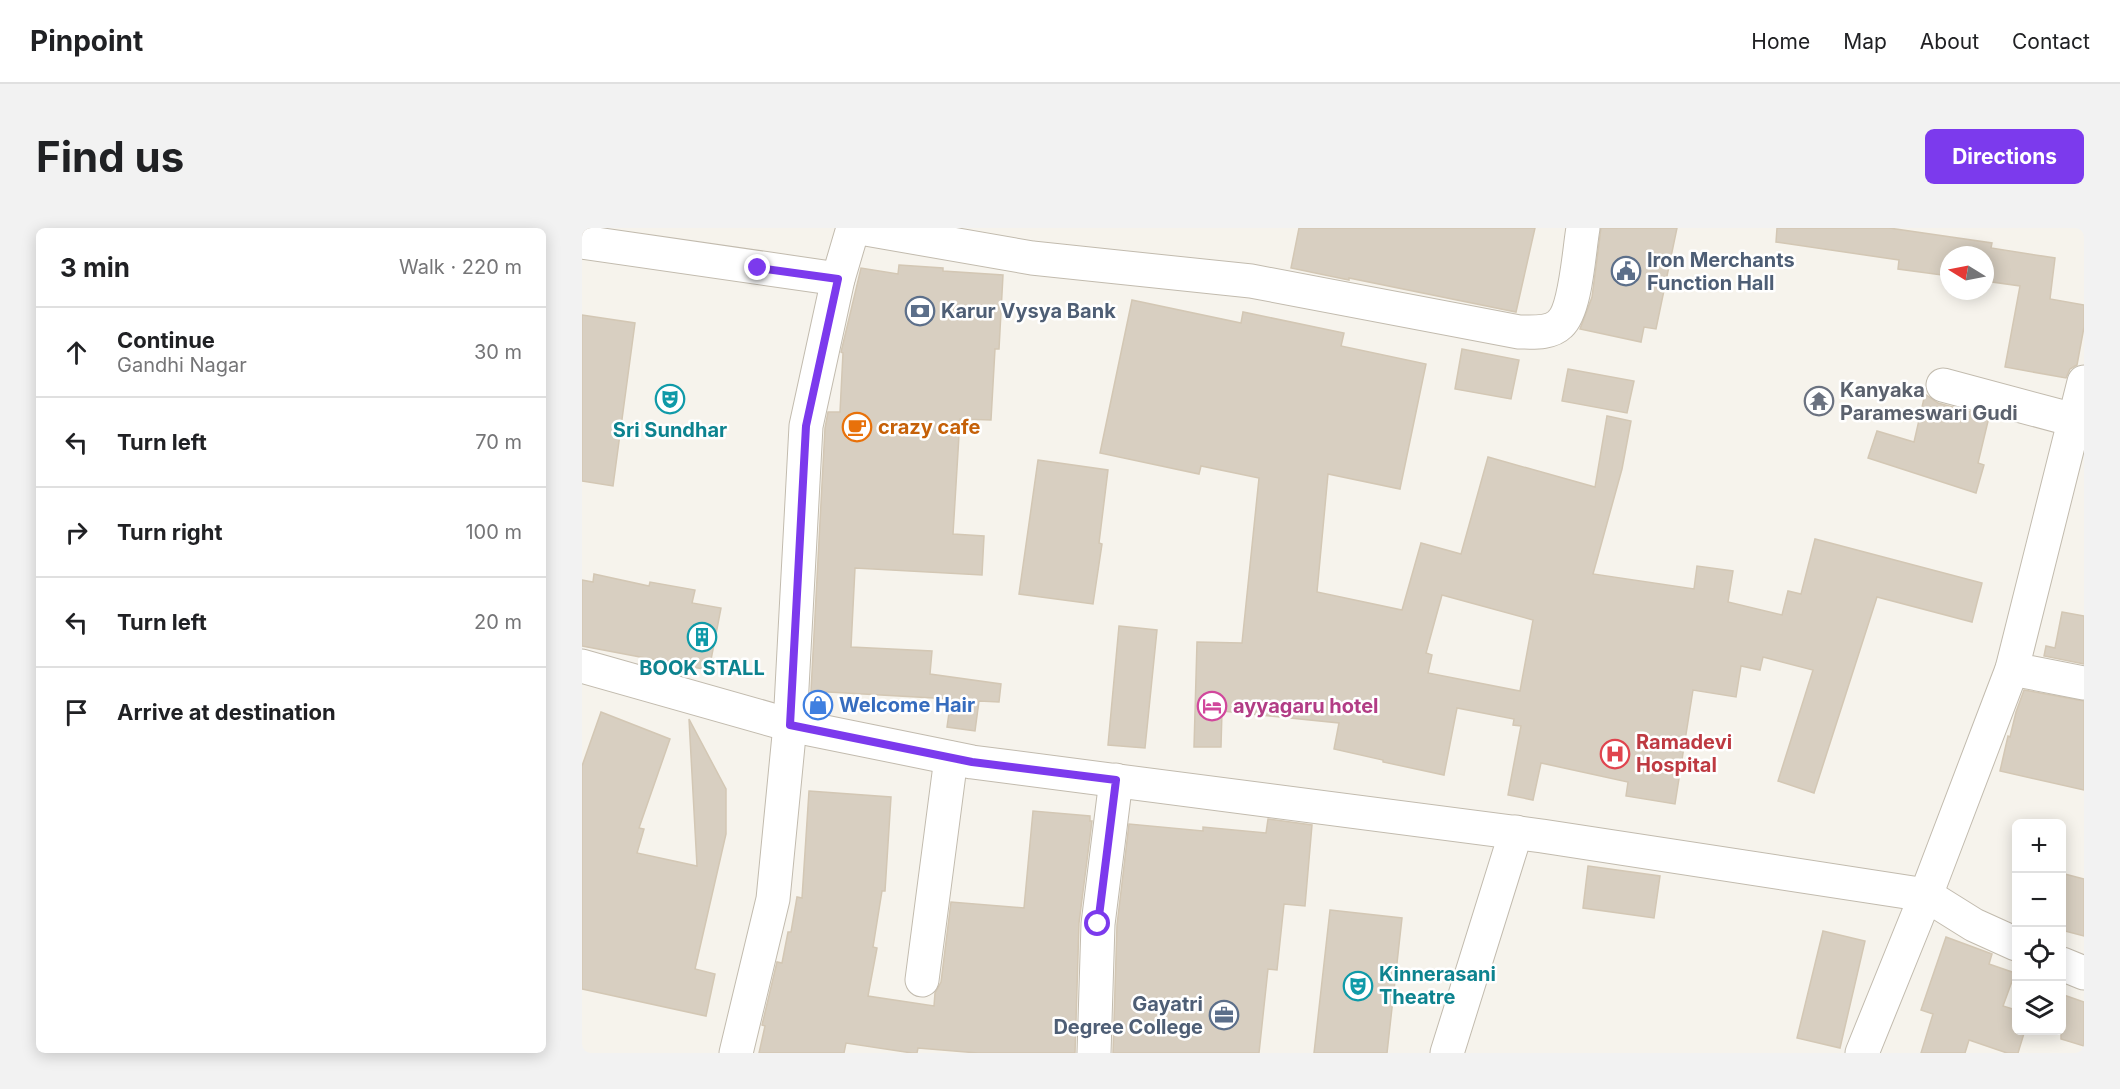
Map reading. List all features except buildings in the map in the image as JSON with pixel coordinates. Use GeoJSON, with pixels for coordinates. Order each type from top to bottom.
{"type":"FeatureCollection","features":[{"type":"Feature","properties":{"kind":"street"},"geometry":{"type":"LineString","coordinates":[[736,1053],[773,899],[790,725],[806,426],[838,279],[853,228]]}},
{"type":"Feature","properties":{"kind":"street"},"geometry":{"type":"LineString","coordinates":[[860,228],[1032,258],[1251,281],[1519,332],[1544,332],[1560,325],[1571,305],[1582,228]]}},
{"type":"Feature","properties":{"kind":"street"},"geometry":{"type":"LineString","coordinates":[[582,242],[838,279]]}},
{"type":"Feature","properties":{"kind":"street"},"geometry":{"type":"LineString","coordinates":[[1862,1053],[1926,895],[2012,669],[2084,382]]}},
{"type":"Feature","properties":{"kind":"street"},"geometry":{"type":"LineString","coordinates":[[1943,385],[2074,420]]}},
{"type":"Feature","properties":{"kind":"street"},"geometry":{"type":"LineString","coordinates":[[582,666],[790,725],[951,758],[1516,832],[1926,895],[1974,925],[2012,942]]}},
{"type":"Feature","properties":{"kind":"street"},"geometry":{"type":"LineString","coordinates":[[2012,669],[2084,683]]}},
{"type":"Feature","properties":{"kind":"street"},"geometry":{"type":"LineString","coordinates":[[922,980],[951,758]]}},
{"type":"Feature","properties":{"kind":"street"},"geometry":{"type":"LineString","coordinates":[[1094,1053],[1098,924],[1116,780]]}},
{"type":"Feature","properties":{"kind":"street"},"geometry":{"type":"LineString","coordinates":[[1447,1053],[1516,832]]}},
{"type":"Feature","properties":{"kind":"street"},"geometry":{"type":"LineString","coordinates":[[2066,966],[2084,973]]}},
{"type":"Feature","properties":{"kind":"place","name":"Iron Merchants Function Hall"},"geometry":{"type":"Point","coordinates":[1626,271]}},
{"type":"Feature","properties":{"kind":"place","name":"Karur Vysya Bank"},"geometry":{"type":"Point","coordinates":[920,311]}},
{"type":"Feature","properties":{"kind":"place","name":"Sri Sundhar"},"geometry":{"type":"Point","coordinates":[670,399]}},
{"type":"Feature","properties":{"kind":"place","name":"Kanyaka Parameswari Gudi"},"geometry":{"type":"Point","coordinates":[1819,401]}},
{"type":"Feature","properties":{"kind":"place","name":"crazy cafe"},"geometry":{"type":"Point","coordinates":[857,427]}},
{"type":"Feature","properties":{"kind":"place","name":"BOOK STALL"},"geometry":{"type":"Point","coordinates":[702,637]}},
{"type":"Feature","properties":{"kind":"place","name":"Welcome Hair"},"geometry":{"type":"Point","coordinates":[818,705]}},
{"type":"Feature","properties":{"kind":"place","name":"ayyagaru hotel"},"geometry":{"type":"Point","coordinates":[1212,706]}},
{"type":"Feature","properties":{"kind":"place","name":"Ramadevi Hospital"},"geometry":{"type":"Point","coordinates":[1615,754]}},
{"type":"Feature","properties":{"kind":"place","name":"Kinnerasani Theatre"},"geometry":{"type":"Point","coordinates":[1358,986]}},
{"type":"Feature","properties":{"kind":"place","name":"Gayatri Degree College"},"geometry":{"type":"Point","coordinates":[1224,1015]}},
{"type":"Feature","properties":{"kind":"route"},"geometry":{"type":"LineString","coordinates":[[758,268],[838,279],[806,426],[790,725],[972,762],[1116,780],[1098,924]]}}]}
